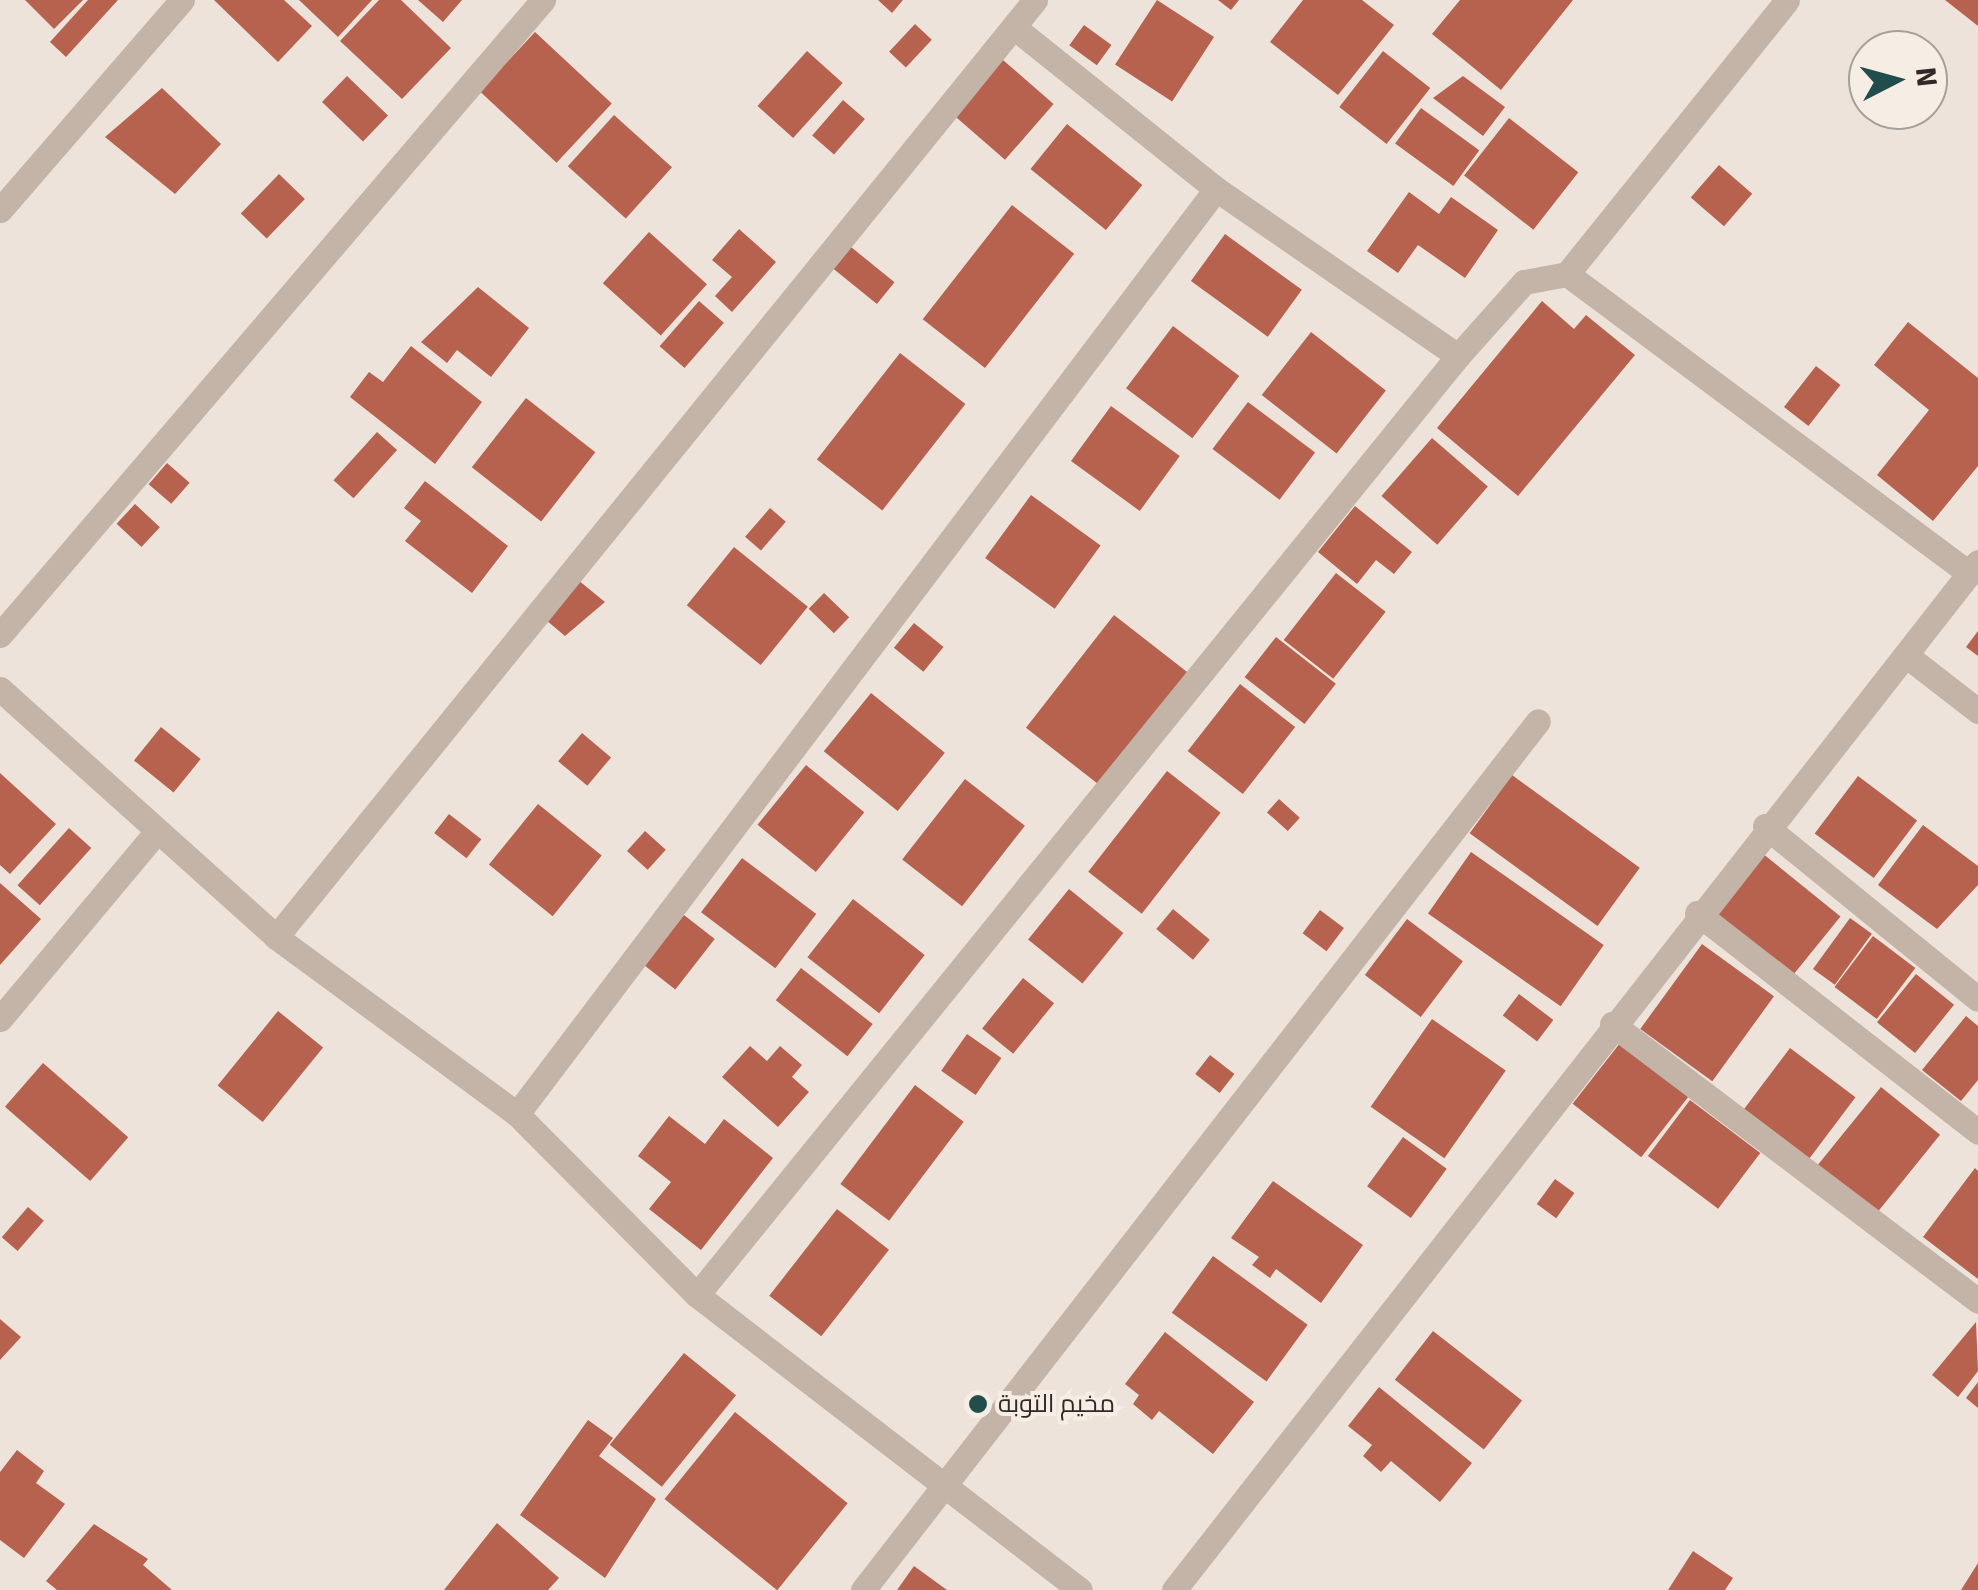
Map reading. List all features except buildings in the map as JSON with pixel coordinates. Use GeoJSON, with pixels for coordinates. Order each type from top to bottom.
{"type":"FeatureCollection","features":[{"type":"Feature","properties":{"kind":"street"},"geometry":{"type":"LineString","coordinates":[[0,210],[182,0]]}},
{"type":"Feature","properties":{"kind":"street"},"geometry":{"type":"LineString","coordinates":[[0,635],[543,0]]}},
{"type":"Feature","properties":{"kind":"street"},"geometry":{"type":"LineString","coordinates":[[276,937],[1035,0]]}},
{"type":"Feature","properties":{"kind":"street"},"geometry":{"type":"LineString","coordinates":[[697,1295],[1458,356],[1524,282],[1568,274],[1787,0]]}},
{"type":"Feature","properties":{"kind":"street"},"geometry":{"type":"LineString","coordinates":[[1014,28],[1216,190],[1458,356]]}},
{"type":"Feature","properties":{"kind":"street"},"geometry":{"type":"LineString","coordinates":[[517,1114],[1216,190]]}},
{"type":"Feature","properties":{"kind":"street"},"geometry":{"type":"LineString","coordinates":[[1174,1590],[1697,914],[1974,568],[1568,274]]}},
{"type":"Feature","properties":{"kind":"street"},"geometry":{"type":"LineString","coordinates":[[1907,656],[1978,711]]}},
{"type":"Feature","properties":{"kind":"street"},"geometry":{"type":"LineString","coordinates":[[0,688],[276,937],[517,1114],[697,1295],[945,1493],[1080,1590]]}},
{"type":"Feature","properties":{"kind":"street"},"geometry":{"type":"LineString","coordinates":[[863,1590],[945,1493],[1538,720]]}},
{"type":"Feature","properties":{"kind":"street"},"geometry":{"type":"LineString","coordinates":[[1766,826],[1978,999]]}},
{"type":"Feature","properties":{"kind":"street"},"geometry":{"type":"LineString","coordinates":[[0,1018],[157,831]]}},
{"type":"Feature","properties":{"kind":"street"},"geometry":{"type":"LineString","coordinates":[[1697,914],[1978,1132]]}},
{"type":"Feature","properties":{"kind":"street"},"geometry":{"type":"LineString","coordinates":[[1612,1024],[1978,1301]]}},
{"type":"Feature","properties":{"kind":"place","name":"مخيم التوبة"},"geometry":{"type":"Point","coordinates":[978,1404]}}]}
